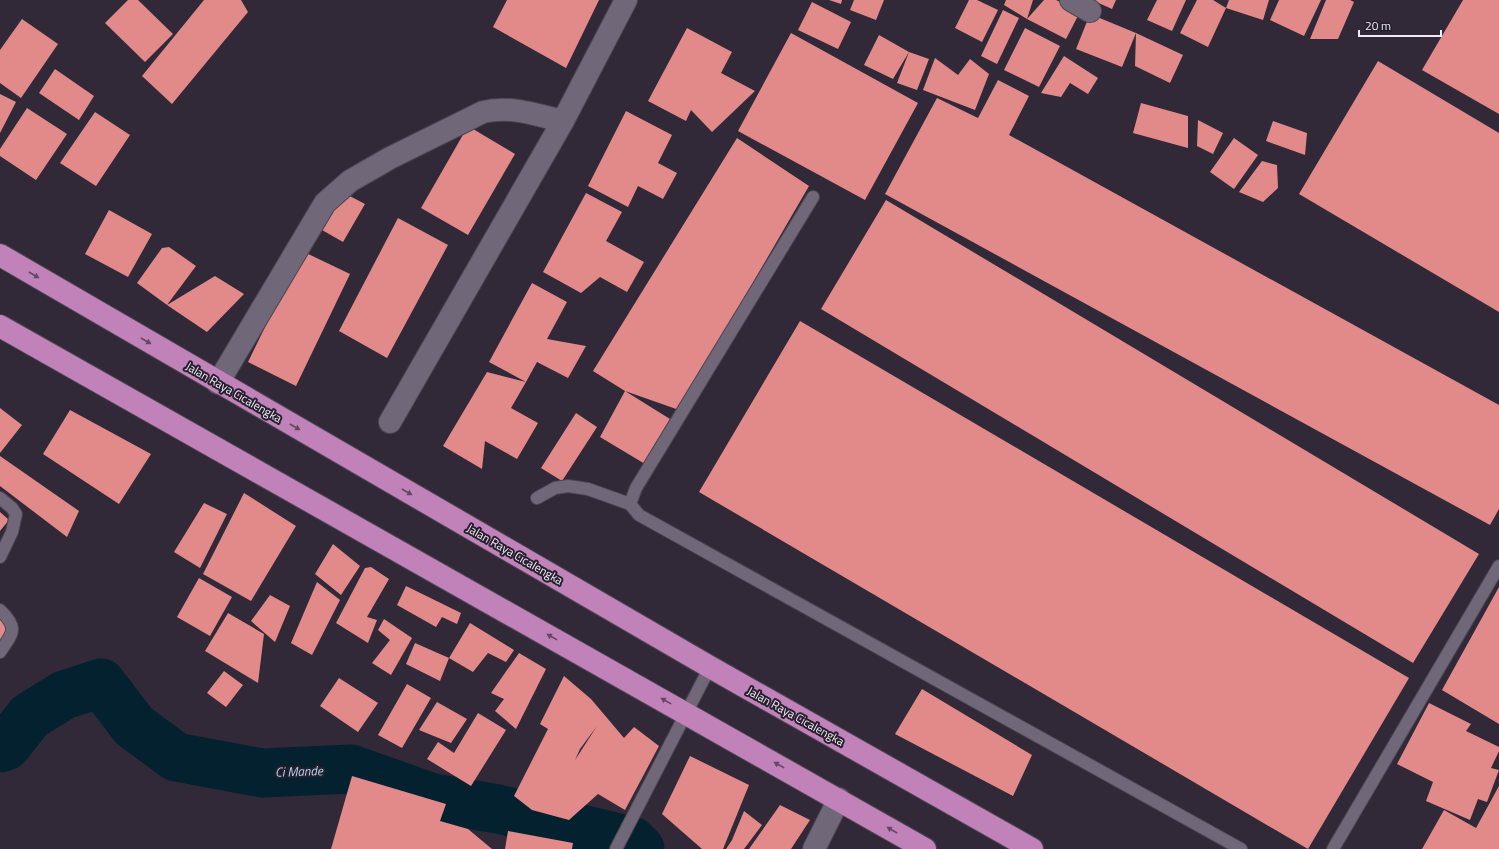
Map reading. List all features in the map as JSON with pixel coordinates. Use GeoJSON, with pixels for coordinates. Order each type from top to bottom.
{"type":"FeatureCollection","features":[{"type":"Feature","properties":{"kind":"highway","name":"Jalan Raya Cicalengka"},"geometry":{"type":"LineString","coordinates":[[0,255],[218,383],[710,667],[1032,849]]}},
{"type":"Feature","properties":{"kind":"highway"},"geometry":{"type":"LineString","coordinates":[[0,326],[925,849]]}},
{"type":"Feature","properties":{"kind":"street"},"geometry":{"type":"LineString","coordinates":[[390,422],[562,121],[626,0]]}},
{"type":"Feature","properties":{"kind":"street"},"geometry":{"type":"LineString","coordinates":[[1071,0],[1090,11]]}},
{"type":"Feature","properties":{"kind":"street"},"geometry":{"type":"LineString","coordinates":[[218,383],[325,203],[350,181],[390,158],[483,112],[497,108],[514,110],[562,121]]}},
{"type":"Feature","properties":{"kind":"street"},"geometry":{"type":"LineString","coordinates":[[814,849],[839,799]]}},
{"type":"Feature","properties":{"kind":"lane"},"geometry":{"type":"LineString","coordinates":[[630,504],[636,488],[813,197]]}},
{"type":"Feature","properties":{"kind":"lane"},"geometry":{"type":"LineString","coordinates":[[537,498],[555,488],[568,486],[588,489],[630,504],[639,515],[646,519],[1241,849]]}},
{"type":"Feature","properties":{"kind":"lane"},"geometry":{"type":"LineString","coordinates":[[0,498],[12,508],[16,514],[12,532],[0,557]]}},
{"type":"Feature","properties":{"kind":"lane"},"geometry":{"type":"LineString","coordinates":[[1333,849],[1499,566]]}},
{"type":"Feature","properties":{"kind":"lane"},"geometry":{"type":"LineString","coordinates":[[0,610],[11,620],[12,628],[12,634],[0,652]]}},
{"type":"Feature","properties":{"kind":"lane"},"geometry":{"type":"LineString","coordinates":[[616,849],[710,667]]}},
{"type":"Feature","properties":{"kind":"building"},"geometry":{"type":"Polygon","coordinates":[[[128,0],[138,0],[173,34],[145,62],[105,23],[128,0]]]}},
{"type":"Feature","properties":{"kind":"building"},"geometry":{"type":"Polygon","coordinates":[[[204,0],[241,0],[248,12],[172,104],[142,76],[204,0]]]}},
{"type":"Feature","properties":{"kind":"building"},"geometry":{"type":"Polygon","coordinates":[[[507,0],[599,0],[566,68],[493,27],[507,0]]]}},
{"type":"Feature","properties":{"kind":"building"},"geometry":{"type":"Polygon","coordinates":[[[829,0],[842,0],[841,4],[829,0]]]}},
{"type":"Feature","properties":{"kind":"building"},"geometry":{"type":"Polygon","coordinates":[[[854,0],[884,0],[876,20],[850,10],[854,0]]]}},
{"type":"Feature","properties":{"kind":"building"},"geometry":{"type":"Polygon","coordinates":[[[969,0],[977,0],[998,10],[982,42],[955,28],[969,0]]]}},
{"type":"Feature","properties":{"kind":"building"},"geometry":{"type":"Polygon","coordinates":[[[1006,0],[1033,0],[1027,19],[1004,5],[1006,0]]]}},
{"type":"Feature","properties":{"kind":"building"},"geometry":{"type":"Polygon","coordinates":[[[1044,0],[1056,0],[1080,12],[1066,39],[1027,19],[1044,0]]]}},
{"type":"Feature","properties":{"kind":"building"},"geometry":{"type":"Polygon","coordinates":[[[1092,0],[1116,0],[1112,9],[1092,0]]]}},
{"type":"Feature","properties":{"kind":"building"},"geometry":{"type":"Polygon","coordinates":[[[1157,0],[1186,0],[1172,31],[1147,20],[1157,0]]]}},
{"type":"Feature","properties":{"kind":"building"},"geometry":{"type":"Polygon","coordinates":[[[1197,0],[1213,0],[1226,8],[1208,47],[1180,33],[1197,0]]]}},
{"type":"Feature","properties":{"kind":"building"},"geometry":{"type":"Polygon","coordinates":[[[1229,0],[1269,0],[1263,20],[1226,8],[1229,0]]]}},
{"type":"Feature","properties":{"kind":"building"},"geometry":{"type":"Polygon","coordinates":[[[1279,0],[1321,0],[1304,36],[1270,20],[1279,0]]]}},
{"type":"Feature","properties":{"kind":"building"},"geometry":{"type":"Polygon","coordinates":[[[1326,0],[1350,0],[1354,2],[1338,39],[1310,39],[1326,0]]]}},
{"type":"Feature","properties":{"kind":"building"},"geometry":{"type":"Polygon","coordinates":[[[1463,0],[1499,0],[1499,114],[1422,70],[1463,0]]]}},
{"type":"Feature","properties":{"kind":"building"},"geometry":{"type":"Polygon","coordinates":[[[812,2],[851,22],[838,49],[798,30],[812,2]]]}},
{"type":"Feature","properties":{"kind":"building"},"geometry":{"type":"Polygon","coordinates":[[[1003,10],[1019,18],[997,64],[981,56],[1003,10]]]}},
{"type":"Feature","properties":{"kind":"building"},"geometry":{"type":"Polygon","coordinates":[[[1090,14],[1136,33],[1122,67],[1076,49],[1090,14]]]}},
{"type":"Feature","properties":{"kind":"building"},"geometry":{"type":"Polygon","coordinates":[[[22,19],[58,44],[21,98],[0,83],[0,50],[22,19]]]}},
{"type":"Feature","properties":{"kind":"building"},"geometry":{"type":"Polygon","coordinates":[[[687,28],[732,52],[721,73],[755,91],[712,132],[691,110],[686,121],[648,101],[687,28]]]}},
{"type":"Feature","properties":{"kind":"building"},"geometry":{"type":"Polygon","coordinates":[[[1025,28],[1060,46],[1039,87],[1004,70],[1025,28]]]}},
{"type":"Feature","properties":{"kind":"building"},"geometry":{"type":"Polygon","coordinates":[[[791,33],[918,103],[865,200],[738,131],[791,33]]]}},
{"type":"Feature","properties":{"kind":"building"},"geometry":{"type":"Polygon","coordinates":[[[1136,33],[1183,55],[1170,83],[1135,66],[1136,33]]]}},
{"type":"Feature","properties":{"kind":"building"},"geometry":{"type":"Polygon","coordinates":[[[879,35],[909,52],[893,79],[864,65],[879,35]]]}},
{"type":"Feature","properties":{"kind":"building"},"geometry":{"type":"Polygon","coordinates":[[[909,52],[929,59],[917,90],[897,83],[909,52]]]}},
{"type":"Feature","properties":{"kind":"building"},"geometry":{"type":"Polygon","coordinates":[[[1064,56],[1098,78],[1088,94],[1070,83],[1061,97],[1041,93],[1064,56]]]}},
{"type":"Feature","properties":{"kind":"building"},"geometry":{"type":"Polygon","coordinates":[[[935,58],[958,75],[970,59],[989,74],[975,110],[923,90],[935,58]]]}},
{"type":"Feature","properties":{"kind":"building"},"geometry":{"type":"Polygon","coordinates":[[[1378,61],[1499,133],[1499,312],[1299,194],[1378,61]]]}},
{"type":"Feature","properties":{"kind":"building"},"geometry":{"type":"Polygon","coordinates":[[[55,69],[94,96],[79,120],[39,93],[55,69]]]}},
{"type":"Feature","properties":{"kind":"building"},"geometry":{"type":"Polygon","coordinates":[[[998,80],[1029,96],[1009,135],[1499,405],[1499,509],[1490,525],[885,194],[937,98],[978,118],[998,80]]]}},
{"type":"Feature","properties":{"kind":"building"},"geometry":{"type":"Polygon","coordinates":[[[0,94],[16,102],[0,133],[0,94]]]}},
{"type":"Feature","properties":{"kind":"building"},"geometry":{"type":"Polygon","coordinates":[[[1141,103],[1188,116],[1188,148],[1133,133],[1141,103]]]}},
{"type":"Feature","properties":{"kind":"building"},"geometry":{"type":"Polygon","coordinates":[[[27,108],[67,134],[36,180],[0,156],[0,149],[27,108]]]}},
{"type":"Feature","properties":{"kind":"building"},"geometry":{"type":"Polygon","coordinates":[[[626,111],[672,135],[658,163],[677,173],[663,199],[638,186],[628,207],[588,186],[626,111]]]}},
{"type":"Feature","properties":{"kind":"building"},"geometry":{"type":"Polygon","coordinates":[[[95,112],[130,135],[96,186],[60,163],[95,112]]]}},
{"type":"Feature","properties":{"kind":"building"},"geometry":{"type":"Polygon","coordinates":[[[1198,120],[1223,133],[1213,154],[1197,146],[1198,120]]]}},
{"type":"Feature","properties":{"kind":"building"},"geometry":{"type":"Polygon","coordinates":[[[1273,121],[1307,133],[1305,155],[1266,141],[1273,121]]]}},
{"type":"Feature","properties":{"kind":"building"},"geometry":{"type":"Polygon","coordinates":[[[468,126],[515,154],[468,235],[421,208],[468,126]]]}},
{"type":"Feature","properties":{"kind":"building"},"geometry":{"type":"Polygon","coordinates":[[[737,138],[809,186],[679,410],[625,391],[593,371],[737,138]]]}},
{"type":"Feature","properties":{"kind":"building"},"geometry":{"type":"Polygon","coordinates":[[[1234,138],[1258,155],[1234,189],[1210,172],[1234,138]]]}},
{"type":"Feature","properties":{"kind":"building"},"geometry":{"type":"Polygon","coordinates":[[[1262,161],[1277,165],[1278,188],[1263,202],[1239,192],[1262,161]]]}},
{"type":"Feature","properties":{"kind":"building"},"geometry":{"type":"Polygon","coordinates":[[[344,193],[365,204],[343,242],[322,230],[344,193]]]}},
{"type":"Feature","properties":{"kind":"building"},"geometry":{"type":"Polygon","coordinates":[[[586,193],[622,212],[606,241],[644,262],[627,292],[600,277],[581,293],[543,272],[586,193]]]}},
{"type":"Feature","properties":{"kind":"building"},"geometry":{"type":"Polygon","coordinates":[[[886,200],[1479,554],[1413,663],[821,309],[886,200]]]}},
{"type":"Feature","properties":{"kind":"building"},"geometry":{"type":"Polygon","coordinates":[[[109,210],[152,234],[128,277],[85,254],[109,210]]]}},
{"type":"Feature","properties":{"kind":"building"},"geometry":{"type":"Polygon","coordinates":[[[398,218],[448,245],[387,358],[339,331],[398,218]]]}},
{"type":"Feature","properties":{"kind":"building"},"geometry":{"type":"Polygon","coordinates":[[[169,247],[196,266],[167,305],[137,283],[162,248],[169,247]]]}},
{"type":"Feature","properties":{"kind":"building"},"geometry":{"type":"Polygon","coordinates":[[[302,251],[350,274],[296,386],[248,362],[302,251]]]}},
{"type":"Feature","properties":{"kind":"building"},"geometry":{"type":"Polygon","coordinates":[[[215,276],[244,294],[207,332],[167,305],[215,276]]]}},
{"type":"Feature","properties":{"kind":"building"},"geometry":{"type":"Polygon","coordinates":[[[532,283],[567,302],[547,339],[586,346],[568,378],[537,362],[526,382],[489,362],[532,283]]]}},
{"type":"Feature","properties":{"kind":"building"},"geometry":{"type":"Polygon","coordinates":[[[800,321],[1409,678],[1308,849],[699,492],[800,321]]]}},
{"type":"Feature","properties":{"kind":"building"},"geometry":{"type":"Polygon","coordinates":[[[487,372],[526,382],[511,408],[538,423],[517,459],[485,441],[482,469],[443,446],[487,372]]]}},
{"type":"Feature","properties":{"kind":"building"},"geometry":{"type":"Polygon","coordinates":[[[625,391],[670,419],[645,464],[600,437],[625,391]]]}},
{"type":"Feature","properties":{"kind":"building"},"geometry":{"type":"Polygon","coordinates":[[[0,408],[22,425],[0,453],[0,408]]]}},
{"type":"Feature","properties":{"kind":"building"},"geometry":{"type":"Polygon","coordinates":[[[70,410],[151,454],[119,504],[43,454],[70,410]]]}},
{"type":"Feature","properties":{"kind":"building"},"geometry":{"type":"Polygon","coordinates":[[[576,413],[597,427],[562,481],[541,468],[576,413]]]}},
{"type":"Feature","properties":{"kind":"building"},"geometry":{"type":"Polygon","coordinates":[[[0,456],[79,511],[67,537],[0,486],[0,456]]]}},
{"type":"Feature","properties":{"kind":"building"},"geometry":{"type":"Polygon","coordinates":[[[244,493],[296,526],[251,601],[203,574],[244,493]]]}},
{"type":"Feature","properties":{"kind":"building"},"geometry":{"type":"Polygon","coordinates":[[[204,503],[227,514],[200,568],[174,552],[204,503]]]}},
{"type":"Feature","properties":{"kind":"building"},"geometry":{"type":"Polygon","coordinates":[[[0,512],[9,520],[0,531],[0,512]]]}},
{"type":"Feature","properties":{"kind":"building"},"geometry":{"type":"Polygon","coordinates":[[[333,544],[360,566],[341,595],[315,574],[333,544]]]}},
{"type":"Feature","properties":{"kind":"building"},"geometry":{"type":"Polygon","coordinates":[[[371,567],[389,579],[367,617],[377,620],[368,643],[336,623],[365,568],[371,567]]]}},
{"type":"Feature","properties":{"kind":"building"},"geometry":{"type":"Polygon","coordinates":[[[199,578],[232,597],[210,636],[177,617],[199,578]]]}},
{"type":"Feature","properties":{"kind":"building"},"geometry":{"type":"Polygon","coordinates":[[[317,582],[340,600],[312,655],[291,643],[317,582]]]}},
{"type":"Feature","properties":{"kind":"building"},"geometry":{"type":"Polygon","coordinates":[[[406,586],[461,613],[457,624],[442,617],[436,627],[397,605],[406,586]]]}},
{"type":"Feature","properties":{"kind":"building"},"geometry":{"type":"Polygon","coordinates":[[[1499,587],[1499,724],[1442,690],[1499,587]]]}},
{"type":"Feature","properties":{"kind":"building"},"geometry":{"type":"Polygon","coordinates":[[[270,595],[290,606],[275,642],[251,621],[270,595]]]}},
{"type":"Feature","properties":{"kind":"building"},"geometry":{"type":"Polygon","coordinates":[[[228,613],[264,634],[258,683],[205,651],[228,613]]]}},
{"type":"Feature","properties":{"kind":"building"},"geometry":{"type":"Polygon","coordinates":[[[0,619],[11,627],[0,644],[0,619]]]}},
{"type":"Feature","properties":{"kind":"building"},"geometry":{"type":"Polygon","coordinates":[[[384,619],[412,638],[391,675],[372,663],[390,640],[378,630],[384,619]]]}},
{"type":"Feature","properties":{"kind":"building"},"geometry":{"type":"Polygon","coordinates":[[[470,623],[514,650],[506,662],[488,653],[473,672],[449,658],[470,623]]]}},
{"type":"Feature","properties":{"kind":"building"},"geometry":{"type":"Polygon","coordinates":[[[415,643],[449,658],[440,681],[406,664],[415,643]]]}},
{"type":"Feature","properties":{"kind":"building"},"geometry":{"type":"Polygon","coordinates":[[[519,653],[546,669],[516,729],[495,711],[504,699],[491,693],[519,653]]]}},
{"type":"Feature","properties":{"kind":"building"},"geometry":{"type":"Polygon","coordinates":[[[224,671],[243,685],[226,707],[207,693],[224,671]]]}},
{"type":"Feature","properties":{"kind":"building"},"geometry":{"type":"Polygon","coordinates":[[[564,676],[591,699],[624,738],[634,727],[659,746],[625,810],[598,794],[569,820],[532,810],[514,796],[548,729],[540,724],[564,676]],[[597,726],[580,749],[575,760],[597,726]]]}},
{"type":"Feature","properties":{"kind":"building"},"geometry":{"type":"Polygon","coordinates":[[[339,678],[378,703],[358,732],[320,706],[339,678]]]}},
{"type":"Feature","properties":{"kind":"building"},"geometry":{"type":"Polygon","coordinates":[[[407,684],[431,698],[402,748],[378,735],[407,684]]]}},
{"type":"Feature","properties":{"kind":"building"},"geometry":{"type":"Polygon","coordinates":[[[922,689],[1032,755],[1013,796],[895,734],[922,689]]]}},
{"type":"Feature","properties":{"kind":"building"},"geometry":{"type":"Polygon","coordinates":[[[437,702],[467,719],[451,743],[419,730],[437,702]]]}},
{"type":"Feature","properties":{"kind":"building"},"geometry":{"type":"Polygon","coordinates":[[[1429,703],[1471,724],[1466,731],[1499,747],[1499,751],[1491,768],[1499,770],[1487,802],[1478,799],[1470,820],[1426,801],[1433,782],[1397,764],[1429,703]]]}},
{"type":"Feature","properties":{"kind":"building"},"geometry":{"type":"Polygon","coordinates":[[[478,713],[506,730],[471,786],[427,759],[438,742],[454,753],[478,713]]]}},
{"type":"Feature","properties":{"kind":"building"},"geometry":{"type":"Polygon","coordinates":[[[690,756],[749,785],[723,849],[702,849],[662,814],[690,756]]]}},
{"type":"Feature","properties":{"kind":"building"},"geometry":{"type":"Polygon","coordinates":[[[352,776],[446,804],[440,821],[468,829],[492,849],[331,849],[352,776]]]}},
{"type":"Feature","properties":{"kind":"building"},"geometry":{"type":"Polygon","coordinates":[[[1499,786],[1499,849],[1422,849],[1444,810],[1476,828],[1499,786]]]}},
{"type":"Feature","properties":{"kind":"building"},"geometry":{"type":"Polygon","coordinates":[[[780,805],[810,820],[791,849],[749,849],[780,805]]]}},
{"type":"Feature","properties":{"kind":"building"},"geometry":{"type":"Polygon","coordinates":[[[744,811],[762,825],[744,849],[726,849],[732,840],[744,811]]]}},
{"type":"Feature","properties":{"kind":"building"},"geometry":{"type":"Polygon","coordinates":[[[508,831],[573,843],[572,849],[505,849],[508,831]]]}},
{"type":"Feature","properties":{"kind":"waterway","name":"Ci Mande"},"geometry":{"type":"LineString","coordinates":[[0,748],[6,746],[30,716],[64,695],[101,683],[134,726],[176,757],[262,773],[351,769],[433,798],[498,809],[632,841],[640,849]]}}]}
